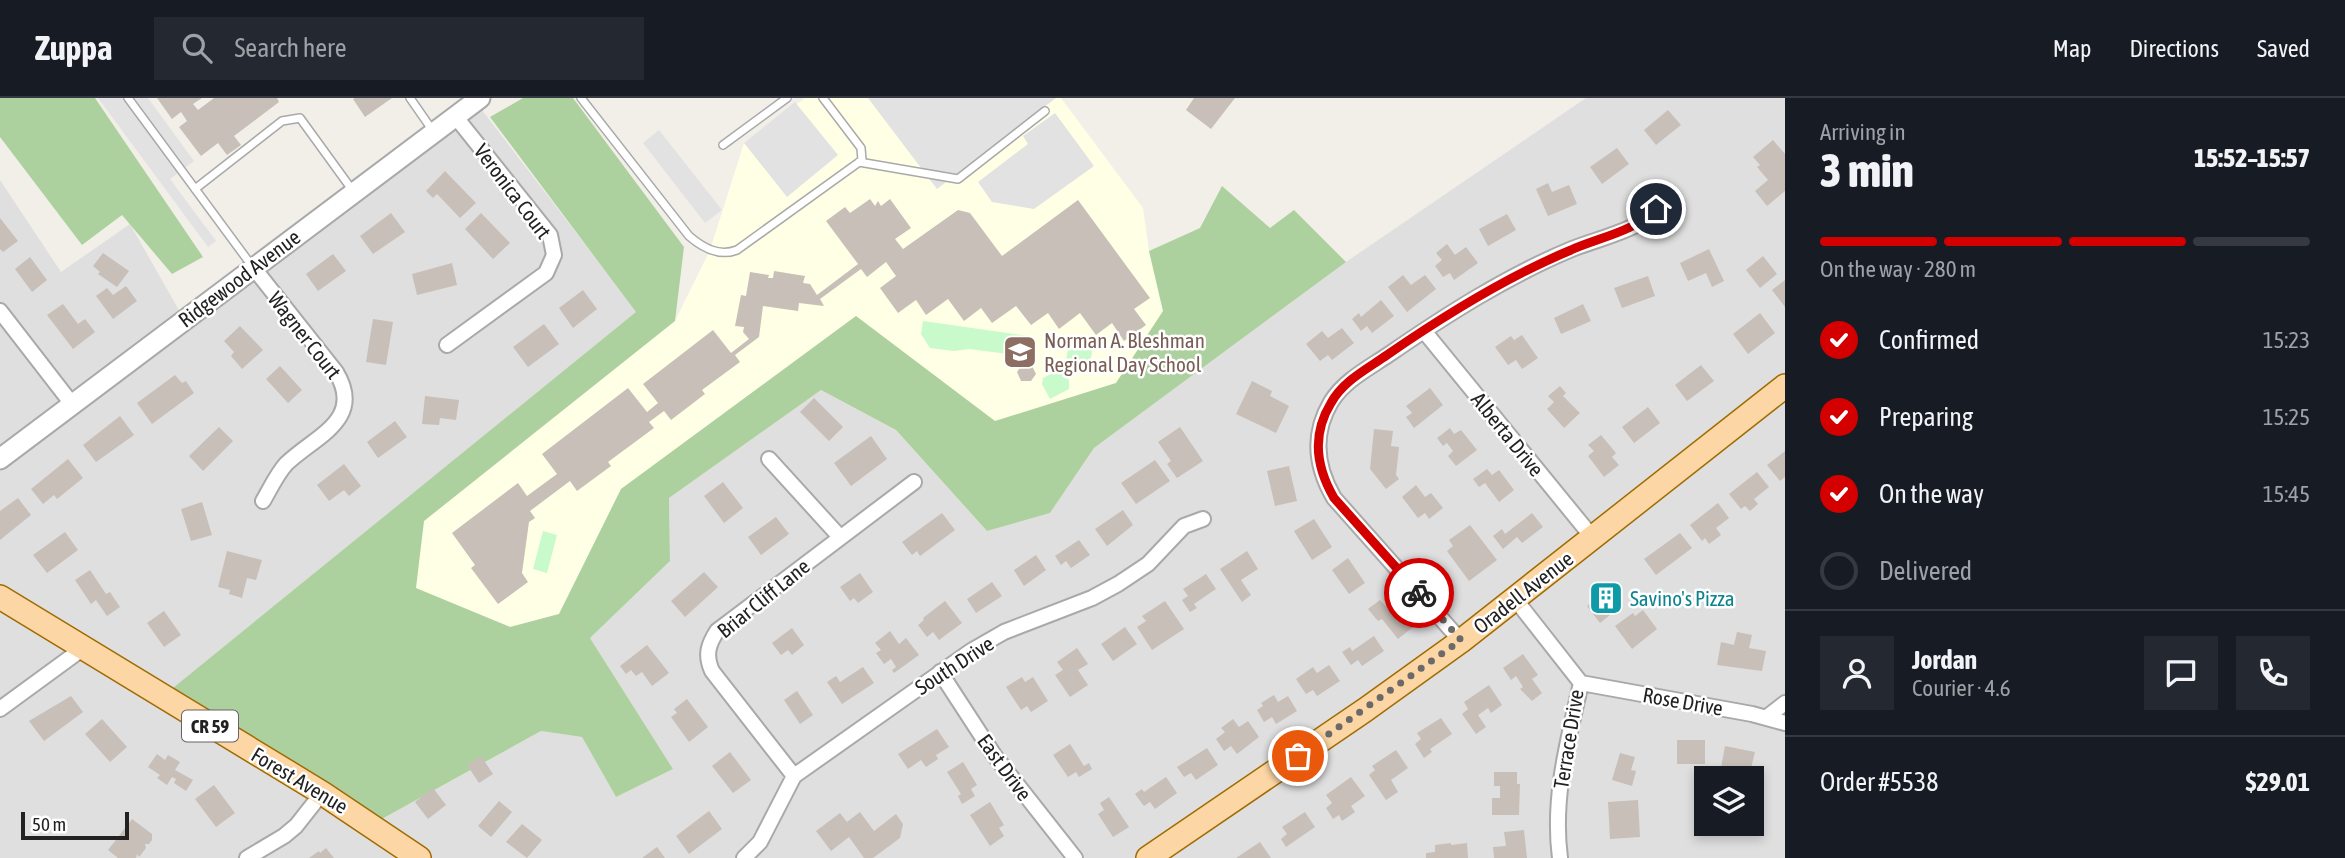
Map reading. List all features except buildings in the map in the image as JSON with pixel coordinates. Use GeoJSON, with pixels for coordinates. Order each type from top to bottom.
{"type":"FeatureCollection","features":[{"type":"Feature","properties":{"kind":"main road","name":"Oradell Avenue"},"geometry":{"type":"LineString","coordinates":[[1147,858],[1365,710],[1461,640],[1785,386]]}},
{"type":"Feature","properties":{"kind":"main road","name":"Forest Avenue"},"geometry":{"type":"LineString","coordinates":[[0,597],[322,793],[419,858]]}},
{"type":"Feature","properties":{"kind":"street","name":"Ridgewood Avenue"},"geometry":{"type":"LineString","coordinates":[[0,459],[480,98]]}},
{"type":"Feature","properties":{"kind":"street","name":"Veronica Court"},"geometry":{"type":"LineString","coordinates":[[447,345],[546,273],[554,255],[550,235],[455,116]]}},
{"type":"Feature","properties":{"kind":"street"},"geometry":{"type":"LineString","coordinates":[[1461,640],[1334,498],[1325,482],[1320,465],[1319,430],[1331,401],[1350,380],[1485,292],[1571,250],[1644,222],[1669,197]]}},
{"type":"Feature","properties":{"kind":"street","name":"Wagner Court"},"geometry":{"type":"LineString","coordinates":[[253,267],[345,387],[345,403],[341,416],[330,429],[284,466],[263,501]]}},
{"type":"Feature","properties":{"kind":"street"},"geometry":{"type":"LineString","coordinates":[[0,311],[72,404]]}},
{"type":"Feature","properties":{"kind":"street","name":"Alberta Drive"},"geometry":{"type":"LineString","coordinates":[[1424,331],[1593,538]]}},
{"type":"Feature","properties":{"kind":"street"},"geometry":{"type":"LineString","coordinates":[[769,459],[841,537]]}},
{"type":"Feature","properties":{"kind":"street","name":"Briar Cliff Lane"},"geometry":{"type":"LineString","coordinates":[[794,776],[712,671],[707,661],[710,641],[717,631],[914,482]]}},
{"type":"Feature","properties":{"kind":"street","name":"South Drive"},"geometry":{"type":"LineString","coordinates":[[744,858],[760,842],[794,776],[940,672],[1004,632],[1092,598],[1118,584],[1148,564],[1184,526],[1203,519]]}},
{"type":"Feature","properties":{"kind":"street","name":"Terrace Drive"},"geometry":{"type":"LineString","coordinates":[[1515,599],[1581,683],[1560,779],[1560,858]]}},
{"type":"Feature","properties":{"kind":"street"},"geometry":{"type":"LineString","coordinates":[[0,709],[82,649]]}},
{"type":"Feature","properties":{"kind":"street","name":"East Drive"},"geometry":{"type":"LineString","coordinates":[[940,672],[1002,765],[1076,858]]}},
{"type":"Feature","properties":{"kind":"street","name":"Rose Drive"},"geometry":{"type":"LineString","coordinates":[[1581,683],[1767,717],[1785,723]]}},
{"type":"Feature","properties":{"kind":"street"},"geometry":{"type":"LineString","coordinates":[[1767,717],[1785,703]]}},
{"type":"Feature","properties":{"kind":"street"},"geometry":{"type":"LineString","coordinates":[[247,858],[284,836],[322,793]]}},
{"type":"Feature","properties":{"kind":"lane"},"geometry":{"type":"LineString","coordinates":[[128,98],[253,267]]}},
{"type":"Feature","properties":{"kind":"lane"},"geometry":{"type":"LineString","coordinates":[[410,98],[434,132]]}},
{"type":"Feature","properties":{"kind":"lane"},"geometry":{"type":"LineString","coordinates":[[581,98],[689,236],[700,245],[721,253],[737,250],[859,162],[863,155],[861,148],[823,98]]}},
{"type":"Feature","properties":{"kind":"lane"},"geometry":{"type":"LineString","coordinates":[[723,145],[787,98]]}},
{"type":"Feature","properties":{"kind":"lane"},"geometry":{"type":"LineString","coordinates":[[859,162],[958,179],[1045,111]]}},
{"type":"Feature","properties":{"kind":"lane"},"geometry":{"type":"LineString","coordinates":[[195,189],[282,121],[300,118],[354,192]]}},
{"type":"Feature","properties":{"kind":"shaded area"},"geometry":{"type":"Polygon","coordinates":[[[98,98],[148,98],[194,161],[170,179],[216,241],[208,247],[98,98]]]}},
{"type":"Feature","properties":{"kind":"shaded area","name":"Norman A. Bleshman Regional Day School"},"geometry":{"type":"Polygon","coordinates":[[[805,98],[1061,98],[1143,208],[1149,251],[1163,311],[1116,383],[995,422],[856,316],[621,489],[559,614],[511,627],[415,588],[424,521],[675,321],[710,250],[744,143],[805,98]]]}},
{"type":"Feature","properties":{"kind":"shaded area"},"geometry":{"type":"Polygon","coordinates":[[[868,98],[1056,98],[937,189],[868,98]]]}},
{"type":"Feature","properties":{"kind":"shaded area"},"geometry":{"type":"Polygon","coordinates":[[[1586,98],[1785,98],[1785,858],[0,858],[0,613],[11,604],[0,597],[0,180],[61,272],[130,224],[184,319],[475,101],[637,312],[163,696],[371,825],[541,731],[582,737],[616,797],[673,769],[590,638],[670,561],[669,498],[821,390],[896,430],[987,531],[1050,513],[1094,448],[1346,262],[1586,98]]]}},
{"type":"Feature","properties":{"kind":"shaded area"},"geometry":{"type":"Polygon","coordinates":[[[795,102],[838,155],[787,197],[744,143],[795,102]]]}},
{"type":"Feature","properties":{"kind":"shaded area"},"geometry":{"type":"Polygon","coordinates":[[[1055,113],[1094,166],[1034,209],[992,202],[978,182],[1028,144],[1023,136],[1055,113]]]}},
{"type":"Feature","properties":{"kind":"shaded area"},"geometry":{"type":"Polygon","coordinates":[[[659,130],[722,210],[705,223],[643,143],[659,130]]]}},
{"type":"Feature","properties":{"kind":"green space"},"geometry":{"type":"Polygon","coordinates":[[[0,98],[95,98],[203,257],[172,274],[122,215],[82,245],[0,137],[0,98]]]}},
{"type":"Feature","properties":{"kind":"green space"},"geometry":{"type":"Polygon","coordinates":[[[523,98],[573,98],[684,247],[675,321],[424,521],[416,588],[510,627],[559,614],[621,489],[856,316],[995,421],[1116,383],[1163,311],[1149,251],[1200,228],[1222,186],[1270,228],[1294,210],[1346,262],[1094,448],[1050,513],[987,531],[896,430],[821,390],[669,498],[670,561],[590,638],[673,769],[616,797],[582,737],[541,731],[371,825],[163,696],[636,312],[490,117],[523,98]]]}},
{"type":"Feature","properties":{"kind":"green space"},"geometry":{"type":"Polygon","coordinates":[[[923,321],[1029,336],[1033,346],[1031,357],[969,349],[954,351],[930,348],[921,334],[923,321]]]}},
{"type":"Feature","properties":{"kind":"green space"},"geometry":{"type":"Polygon","coordinates":[[[1069,342],[1093,345],[1090,365],[1066,362],[1069,342]]]}},
{"type":"Feature","properties":{"kind":"green space"},"geometry":{"type":"Polygon","coordinates":[[[1059,370],[1069,380],[1069,389],[1050,399],[1042,384],[1043,378],[1059,370]]]}},
{"type":"Feature","properties":{"kind":"green space"},"geometry":{"type":"Polygon","coordinates":[[[543,531],[557,535],[547,573],[533,569],[543,531]]]}},
{"type":"Feature","properties":{"kind":"way so far"},"geometry":{"type":"LineString","coordinates":[[1298,756],[1461,640],[1419,593]]}},
{"type":"Feature","properties":{"kind":"place","name":"Norman A. Bleshman Regional Day School"},"geometry":{"type":"Point","coordinates":[1020,352]}},
{"type":"Feature","properties":{"kind":"place","name":"Savino's Pizza"},"geometry":{"type":"Point","coordinates":[1606,598]}},
{"type":"Feature","properties":{"kind":"route"},"geometry":{"type":"LineString","coordinates":[[1419,593],[1334,498],[1325,482],[1320,465],[1319,430],[1331,401],[1350,380],[1485,292],[1571,250],[1644,222],[1656,209]]}}]}
